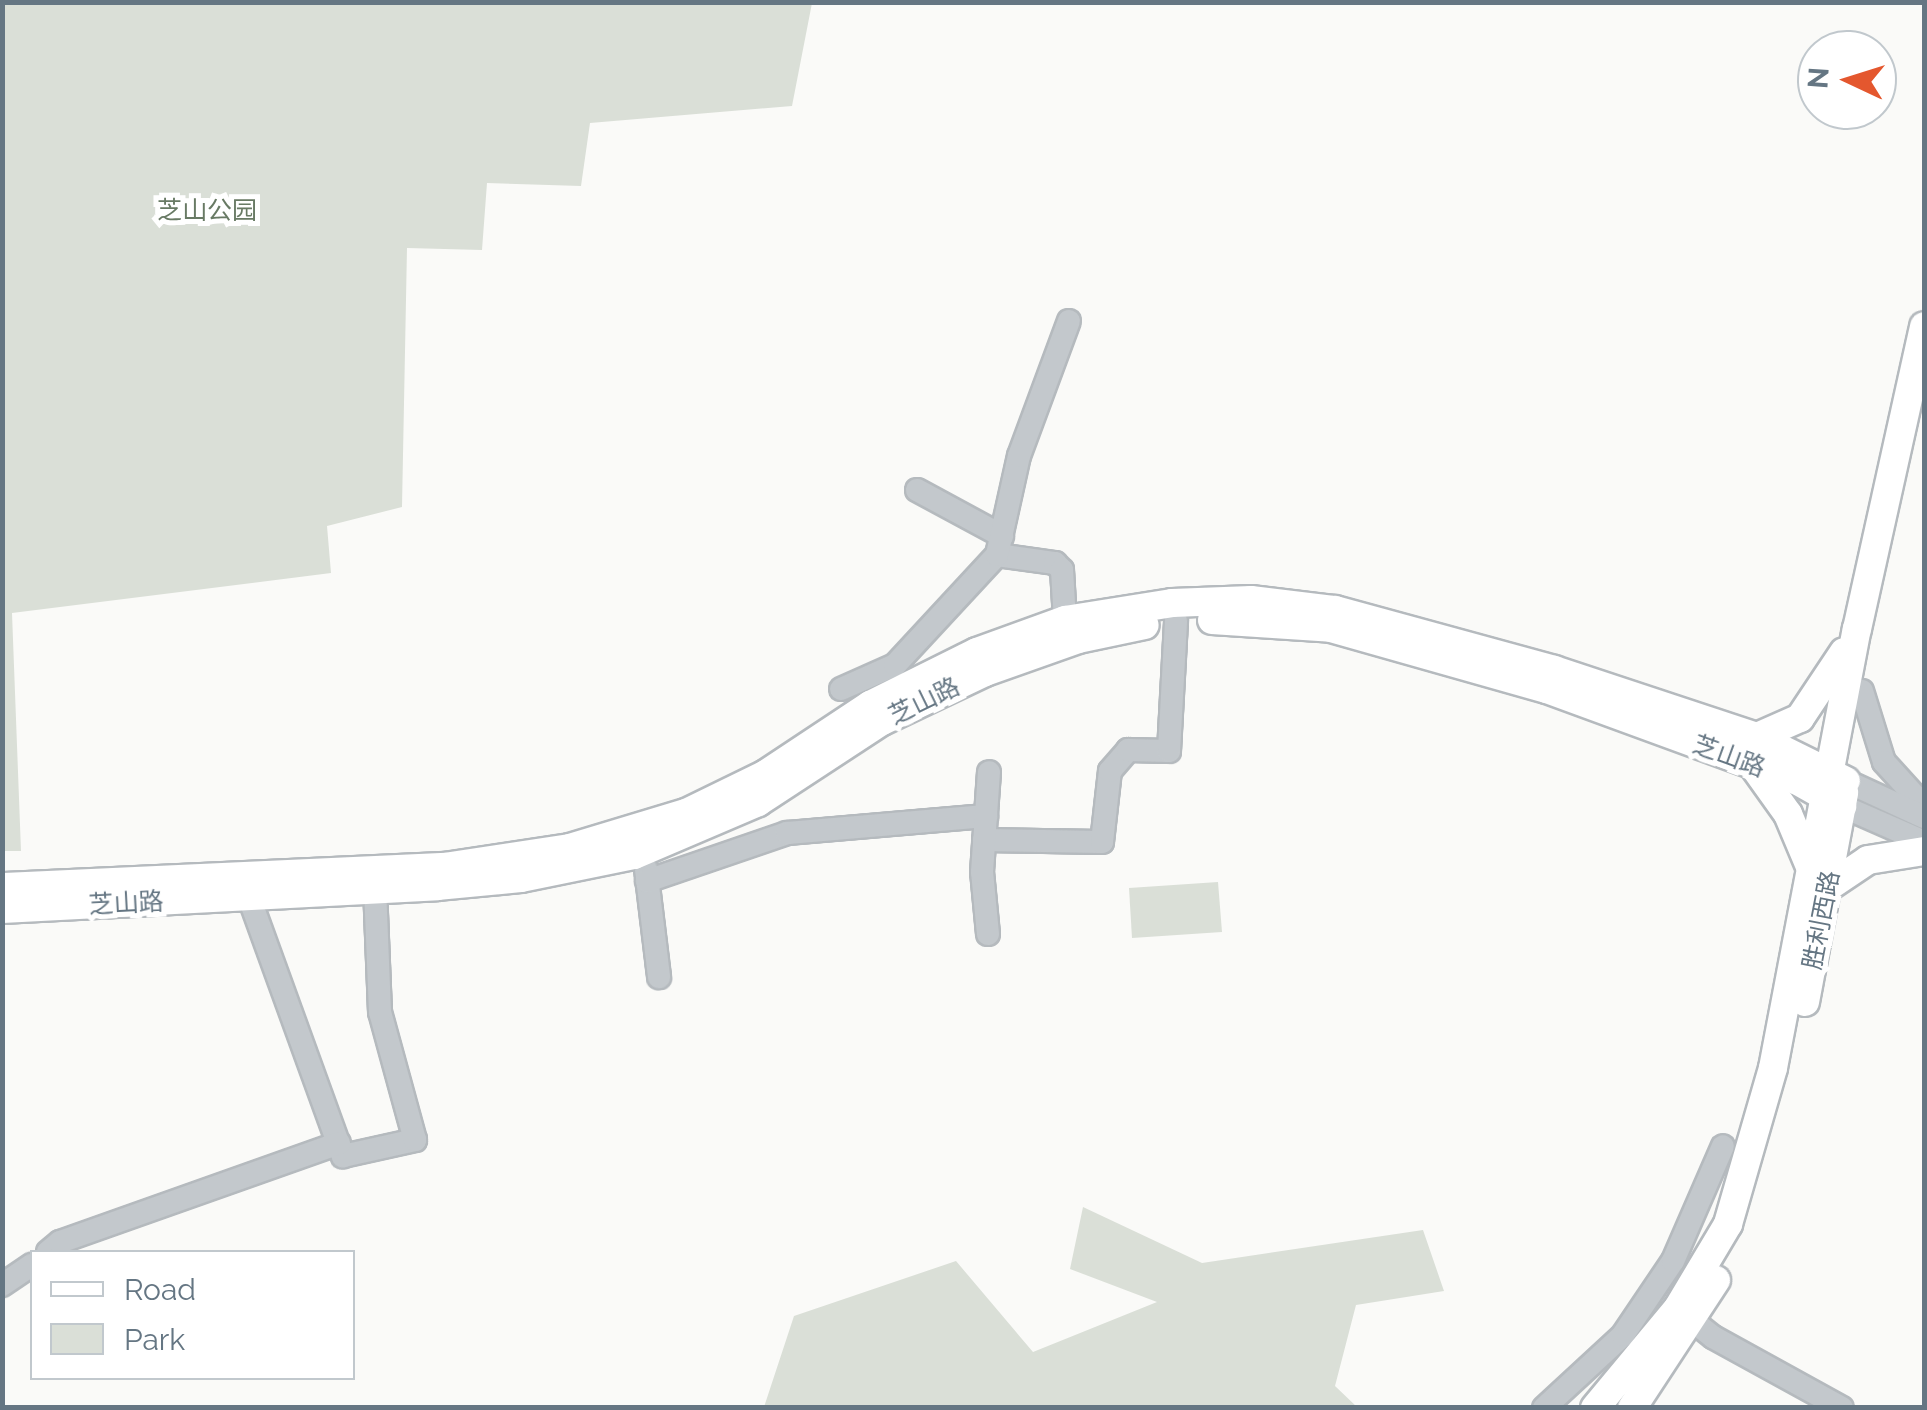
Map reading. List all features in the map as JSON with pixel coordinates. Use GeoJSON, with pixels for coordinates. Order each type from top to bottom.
{"type":"FeatureCollection","features":[{"type":"Feature","properties":{"kind":"main road"},"geometry":{"type":"LineString","coordinates":[[1835,790],[1857,629],[1924,326]]}},
{"type":"Feature","properties":{"kind":"main road","name":"胜利西路"},"geometry":{"type":"LineString","coordinates":[[1632,1408],[1686,1314],[1742,1233],[1802,1018],[1835,790],[1862,690],[1924,400]]}},
{"type":"Feature","properties":{"kind":"main road"},"geometry":{"type":"LineString","coordinates":[[2,887],[444,867],[570,848],[686,813],[766,774],[870,705],[977,652],[1064,620],[1172,602],[1251,600],[1336,610],[1554,670],[1754,751],[1820,878],[1773,1068],[1728,1224],[1686,1314],[1595,1408]]}},
{"type":"Feature","properties":{"kind":"main road","name":"芝山路"},"geometry":{"type":"LineString","coordinates":[[2,909],[374,890],[521,878],[643,850],[758,802],[882,721],[984,672],[1078,639],[1176,621],[1331,628],[1754,751],[1835,790]]}},
{"type":"Feature","properties":{"kind":"main road"},"geometry":{"type":"LineString","coordinates":[[1754,751],[1800,718],[1827,684],[1857,629]]}},
{"type":"Feature","properties":{"kind":"main road"},"geometry":{"type":"LineString","coordinates":[[1820,878],[1868,860],[1924,852]]}},
{"type":"Feature","properties":{"kind":"street"},"geometry":{"type":"LineString","coordinates":[[840,689],[895,665],[1000,546],[1019,456],[1069,320]]}},
{"type":"Feature","properties":{"kind":"street"},"geometry":{"type":"LineString","coordinates":[[917,490],[1000,546],[1055,563],[1062,570],[1064,620]]}},
{"type":"Feature","properties":{"kind":"street"},"geometry":{"type":"LineString","coordinates":[[984,840],[1102,842],[1110,771],[1128,750],[1169,751],[1176,621]]}},
{"type":"Feature","properties":{"kind":"street"},"geometry":{"type":"LineString","coordinates":[[1862,690],[1884,762],[1924,806]]}},
{"type":"Feature","properties":{"kind":"street"},"geometry":{"type":"LineString","coordinates":[[988,772],[984,840],[988,934]]}},
{"type":"Feature","properties":{"kind":"street"},"geometry":{"type":"LineString","coordinates":[[1835,790],[1924,818]]}},
{"type":"Feature","properties":{"kind":"street"},"geometry":{"type":"LineString","coordinates":[[1835,790],[1924,842]]}},
{"type":"Feature","properties":{"kind":"street"},"geometry":{"type":"LineString","coordinates":[[647,880],[787,833],[986,816]]}},
{"type":"Feature","properties":{"kind":"street"},"geometry":{"type":"LineString","coordinates":[[643,850],[659,977]]}},
{"type":"Feature","properties":{"kind":"street"},"geometry":{"type":"LineString","coordinates":[[249,897],[343,1156],[416,1140],[380,1012],[374,890]]}},
{"type":"Feature","properties":{"kind":"street"},"geometry":{"type":"LineString","coordinates":[[50,1250],[60,1242],[338,1144]]}},
{"type":"Feature","properties":{"kind":"street"},"geometry":{"type":"LineString","coordinates":[[1544,1408],[1623,1335],[1673,1260],[1724,1146]]}},
{"type":"Feature","properties":{"kind":"street"},"geometry":{"type":"LineString","coordinates":[[1673,1260],[1700,1278]]}},
{"type":"Feature","properties":{"kind":"street"},"geometry":{"type":"LineString","coordinates":[[2,1285],[30,1267]]}},
{"type":"Feature","properties":{"kind":"street"},"geometry":{"type":"LineString","coordinates":[[1686,1314],[1842,1408]]}},
{"type":"Feature","properties":{"kind":"green space","name":"芝山公园"},"geometry":{"type":"Polygon","coordinates":[[[2,3],[812,3],[792,106],[590,123],[581,186],[487,183],[482,250],[407,248],[402,507],[327,526],[331,573],[12,613],[21,851],[3,851],[2,3]]]}},
{"type":"Feature","properties":{"kind":"green space"},"geometry":{"type":"Polygon","coordinates":[[[1218,882],[1222,932],[1132,938],[1129,888],[1218,882]]]}},
{"type":"Feature","properties":{"kind":"green space"},"geometry":{"type":"Polygon","coordinates":[[[1083,1207],[1202,1263],[1423,1230],[1444,1291],[1356,1305],[1335,1386],[1357,1407],[764,1407],[794,1316],[956,1261],[1033,1352],[1157,1302],[1070,1269],[1083,1207]]]}}]}
